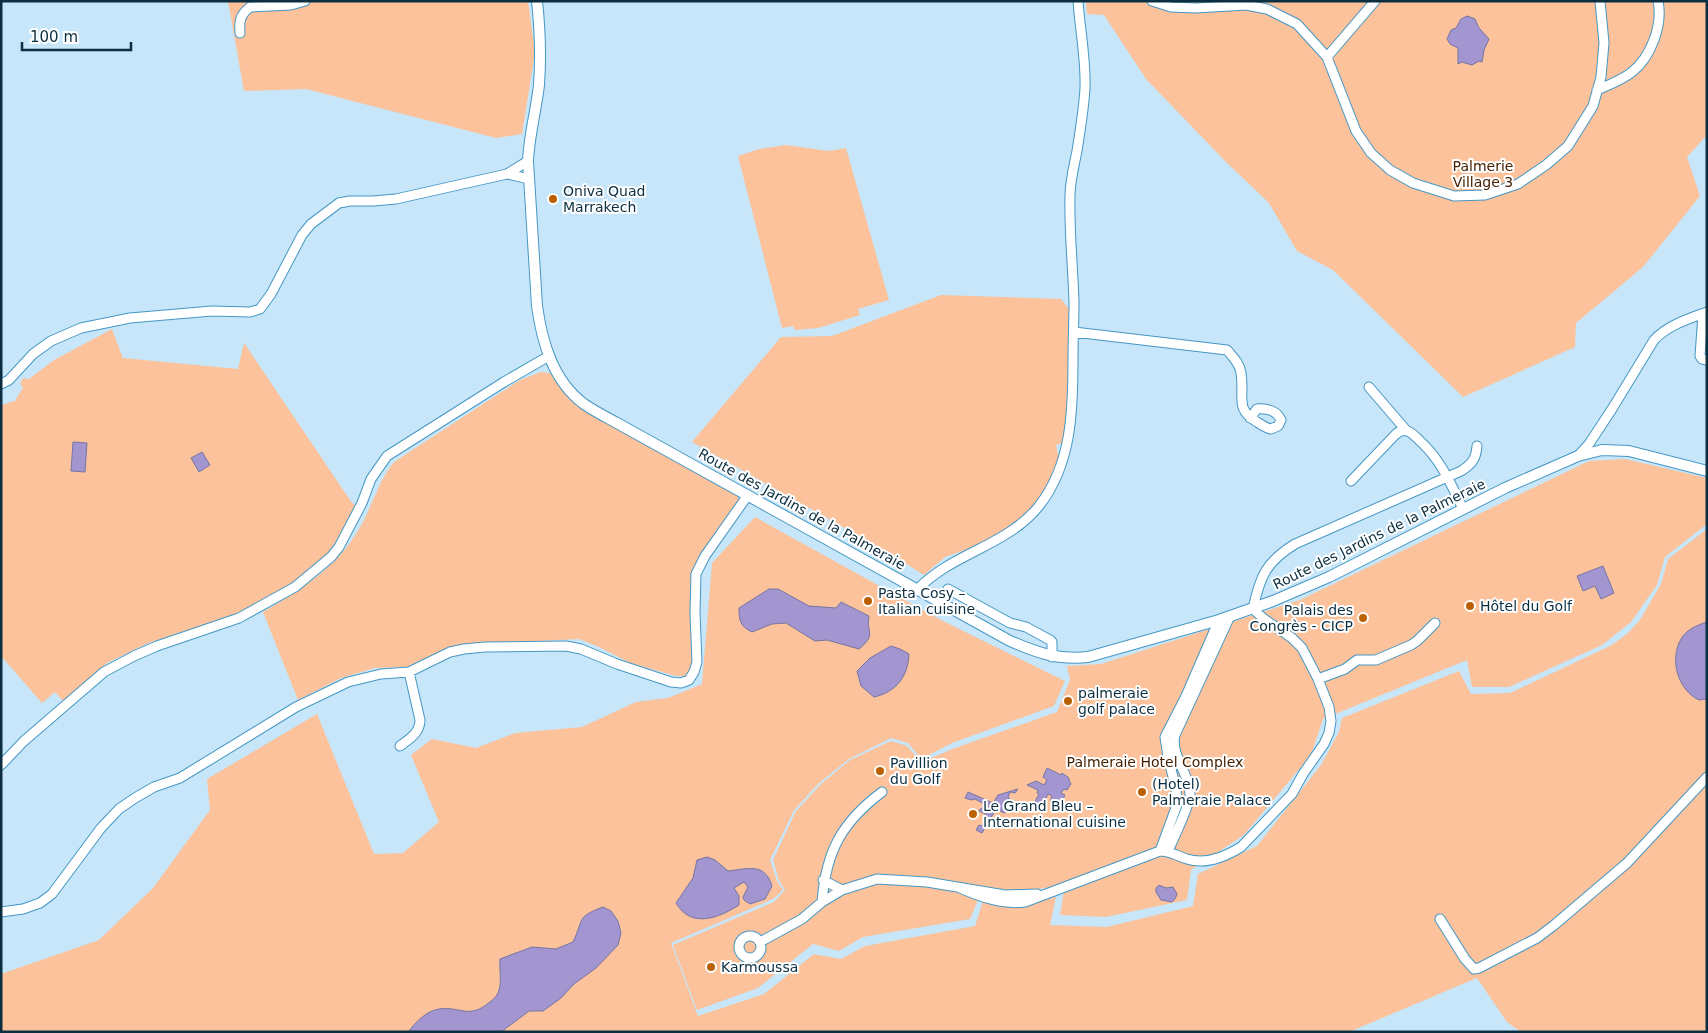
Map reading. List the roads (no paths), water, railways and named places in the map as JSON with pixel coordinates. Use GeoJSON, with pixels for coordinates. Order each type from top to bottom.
{"type":"FeatureCollection","features":[{"type":"Feature","properties":{"kind":"street"},"geometry":{"type":"LineString","coordinates":[[240,33],[239,22],[242,15],[250,7],[291,5],[305,1]]}},
{"type":"Feature","properties":{"kind":"street","name":"Route des Jardins de la Palmeraie"},"geometry":{"type":"LineString","coordinates":[[536,1],[540,44],[538,87],[529,143],[528,162],[537,306],[539,322],[549,356],[556,373],[569,391],[584,404],[1010,641],[1033,651],[1052,657],[1071,659],[1088,656],[1254,609],[1329,577],[1534,475],[1578,456],[1602,450],[1629,451],[1707,471]]}},
{"type":"Feature","properties":{"kind":"street"},"geometry":{"type":"LineString","coordinates":[[918,589],[926,580],[950,564],[1005,535],[1038,507],[1056,478],[1068,444],[1073,388],[1074,332],[1070,194],[1085,89],[1085,67],[1078,1]]}},
{"type":"Feature","properties":{"kind":"street"},"geometry":{"type":"LineString","coordinates":[[1152,1],[1171,7],[1196,8],[1246,5],[1267,9],[1297,24],[1326,57],[1356,131],[1371,153],[1390,170],[1413,183],[1454,196],[1478,196],[1518,184],[1546,166],[1568,146],[1593,106],[1601,77],[1604,43],[1600,1]]}},
{"type":"Feature","properties":{"kind":"street"},"geometry":{"type":"LineString","coordinates":[[1326,57],[1375,1]]}},
{"type":"Feature","properties":{"kind":"street"},"geometry":{"type":"LineString","coordinates":[[1597,90],[1633,72],[1646,57],[1657,29],[1659,17],[1658,1]]}},
{"type":"Feature","properties":{"kind":"street"},"geometry":{"type":"LineString","coordinates":[[1,384],[8,380],[33,354],[51,341],[81,328],[130,318],[204,312],[250,312],[260,308],[271,294],[302,235],[310,224],[339,203],[396,199],[507,174],[528,162]]}},
{"type":"Feature","properties":{"kind":"street"},"geometry":{"type":"LineString","coordinates":[[507,174],[529,179]]}},
{"type":"Feature","properties":{"kind":"street"},"geometry":{"type":"LineString","coordinates":[[1578,456],[1589,444],[1654,340],[1662,331],[1705,313],[1700,356],[1702,359],[1707,360]]}},
{"type":"Feature","properties":{"kind":"street"},"geometry":{"type":"LineString","coordinates":[[1074,332],[1227,350],[1236,360],[1241,372],[1243,407],[1245,414],[1250,418]]}},
{"type":"Feature","properties":{"kind":"street"},"geometry":{"type":"LineString","coordinates":[[1,765],[24,741],[104,672],[157,646],[239,618],[295,587],[331,557],[339,547],[362,503],[370,479],[387,456],[497,386],[549,356]]}},
{"type":"Feature","properties":{"kind":"street"},"geometry":{"type":"LineString","coordinates":[[1369,387],[1405,429],[1411,432],[1433,453],[1448,477],[1462,510]]}},
{"type":"Feature","properties":{"kind":"street"},"geometry":{"type":"LineString","coordinates":[[1351,480],[1395,434],[1405,429]]}},
{"type":"Feature","properties":{"kind":"street"},"geometry":{"type":"LineString","coordinates":[[760,942],[802,919],[822,902],[842,890],[877,879],[927,882],[1016,896],[1050,893],[1164,851],[1201,861],[1231,854],[1255,834],[1292,794],[1324,744],[1329,733],[1331,721],[1329,707],[1318,679],[1302,648],[1254,609],[1257,591],[1265,571],[1282,552],[1304,540],[1461,471],[1474,461],[1477,446]]}},
{"type":"Feature","properties":{"kind":"street"},"geometry":{"type":"LineString","coordinates":[[1,912],[40,903],[52,894],[101,828],[119,809],[135,798],[154,787],[180,778],[255,731],[325,692],[348,682],[363,677],[409,672],[450,652],[464,649],[566,646],[582,649],[617,664],[671,682],[681,683],[689,680],[697,662],[695,595],[696,574],[699,564],[748,495]]}},
{"type":"Feature","properties":{"kind":"street"},"geometry":{"type":"LineString","coordinates":[[948,589],[1010,623],[1026,627],[1050,640],[1052,642],[1052,657]]}},
{"type":"Feature","properties":{"kind":"street"},"geometry":{"type":"LineString","coordinates":[[1164,851],[1178,797],[1165,737],[1189,697],[1230,616]]}},
{"type":"Feature","properties":{"kind":"street"},"geometry":{"type":"LineString","coordinates":[[1189,697],[1220,620]]}},
{"type":"Feature","properties":{"kind":"street"},"geometry":{"type":"LineString","coordinates":[[1318,679],[1345,669],[1357,660],[1376,660],[1412,645],[1435,624]]}},
{"type":"Feature","properties":{"kind":"street"},"geometry":{"type":"LineString","coordinates":[[400,746],[420,726],[409,672]]}},
{"type":"Feature","properties":{"kind":"street"},"geometry":{"type":"LineString","coordinates":[[1440,919],[1465,959],[1474,969],[1537,938],[1627,863],[1707,778]]}},
{"type":"Feature","properties":{"kind":"street"},"geometry":{"type":"LineString","coordinates":[[822,902],[823,880],[830,856],[841,834],[852,818],[867,803],[882,792]]}},
{"type":"Feature","properties":{"kind":"street"},"geometry":{"type":"LineString","coordinates":[[823,880],[842,890]]}},
{"type":"Feature","properties":{"kind":"place","name":"Oniva Quad Marrakech"},"geometry":{"type":"Point","coordinates":[553,199]}},
{"type":"Feature","properties":{"kind":"place","name":"Pasta Cosy – Italian cuisine"},"geometry":{"type":"Point","coordinates":[868,601]}},
{"type":"Feature","properties":{"kind":"place","name":"Hôtel du Golf"},"geometry":{"type":"Point","coordinates":[1470,606]}},
{"type":"Feature","properties":{"kind":"place","name":"Palais des Congrès - CICP"},"geometry":{"type":"Point","coordinates":[1363,618]}},
{"type":"Feature","properties":{"kind":"place","name":"palmeraie golf palace"},"geometry":{"type":"Point","coordinates":[1068,701]}},
{"type":"Feature","properties":{"kind":"place","name":"Pavillion du Golf"},"geometry":{"type":"Point","coordinates":[880,771]}},
{"type":"Feature","properties":{"kind":"place","name":"(Hotel) Palmeraie Palace"},"geometry":{"type":"Point","coordinates":[1142,792]}},
{"type":"Feature","properties":{"kind":"place","name":"Le Grand Bleu – International cuisine"},"geometry":{"type":"Point","coordinates":[973,814]}},
{"type":"Feature","properties":{"kind":"place","name":"Karmoussa"},"geometry":{"type":"Point","coordinates":[711,967]}},
{"type":"Feature","properties":{"kind":"park label","name":"Palmerie Village 3"},"geometry":{"type":"Point","coordinates":[1483,174]}},
{"type":"Feature","properties":{"kind":"park label","name":"Palmeraie Hotel Complex"},"geometry":{"type":"Point","coordinates":[1155,762]}}]}
